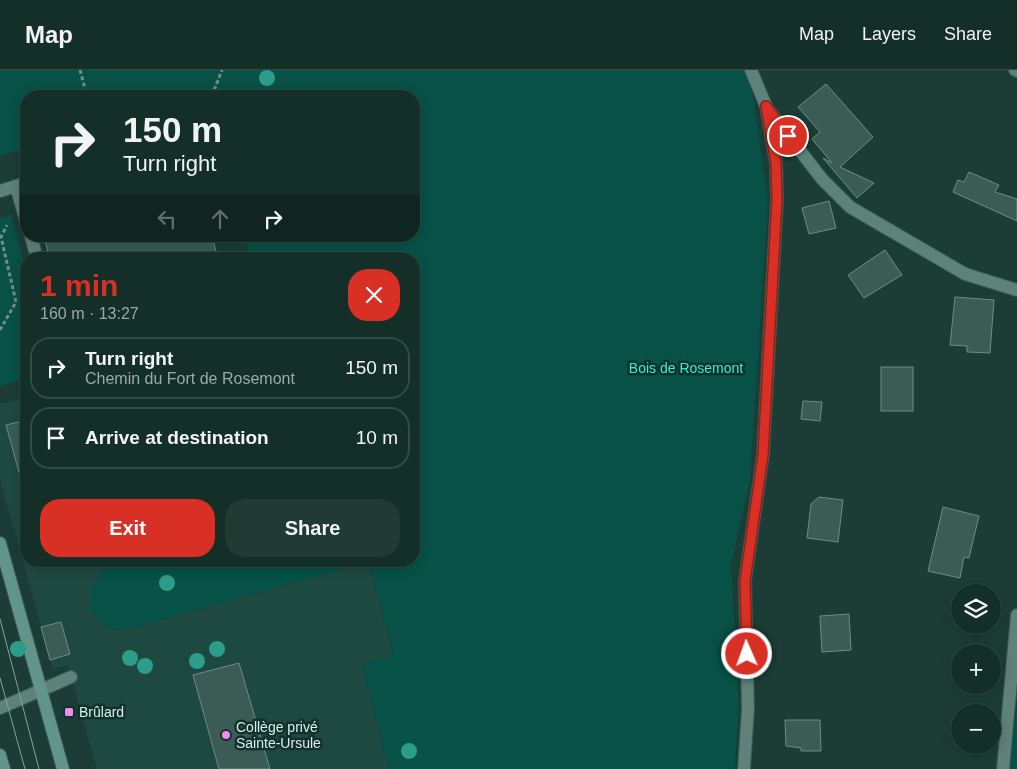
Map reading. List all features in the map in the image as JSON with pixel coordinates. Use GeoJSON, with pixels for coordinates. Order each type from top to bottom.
{"type":"FeatureCollection","features":[{"type":"Feature","properties":{"kind":"main road"},"geometry":{"type":"LineString","coordinates":[[0,543],[62,769]]}},
{"type":"Feature","properties":{"kind":"main road"},"geometry":{"type":"LineString","coordinates":[[0,755],[4,769]]}},
{"type":"Feature","properties":{"kind":"street"},"geometry":{"type":"LineString","coordinates":[[744,769],[748,708],[745,581],[763,455],[777,199],[776,163],[766,106],[751,70]]}},
{"type":"Feature","properties":{"kind":"street"},"geometry":{"type":"LineString","coordinates":[[766,106],[822,179],[850,207],[965,274],[1017,290]]}},
{"type":"Feature","properties":{"kind":"street"},"geometry":{"type":"LineString","coordinates":[[0,191],[20,185]]}},
{"type":"Feature","properties":{"kind":"street"},"geometry":{"type":"LineString","coordinates":[[1003,769],[1017,615]]}},
{"type":"Feature","properties":{"kind":"street"},"geometry":{"type":"LineString","coordinates":[[0,708],[71,677]]}},
{"type":"Feature","properties":{"kind":"path"},"geometry":{"type":"LineString","coordinates":[[80,70],[85,90]]}},
{"type":"Feature","properties":{"kind":"path"},"geometry":{"type":"LineString","coordinates":[[214,90],[222,70]]}},
{"type":"Feature","properties":{"kind":"path"},"geometry":{"type":"LineString","coordinates":[[0,330],[16,302],[1,238],[20,200]]}},
{"type":"Feature","properties":{"kind":"shaded area"},"geometry":{"type":"Polygon","coordinates":[[[20,399],[20,551],[0,480],[0,404],[20,399]]]}},
{"type":"Feature","properties":{"kind":"shaded area"},"geometry":{"type":"Polygon","coordinates":[[[24,567],[106,567],[103,626],[122,631],[350,567],[369,567],[394,655],[362,665],[387,762],[391,769],[97,769],[68,665],[53,669],[24,567]]]}},
{"type":"Feature","properties":{"kind":"green space","name":"Bois de Rosemont"},"geometry":{"type":"Polygon","coordinates":[[[0,70],[744,70],[752,90],[768,201],[750,480],[731,565],[739,706],[735,769],[391,769],[387,762],[362,665],[394,655],[369,567],[420,567],[420,252],[249,252],[246,242],[420,242],[420,90],[20,90],[20,151],[0,156],[0,70]]]}},
{"type":"Feature","properties":{"kind":"green space"},"geometry":{"type":"Polygon","coordinates":[[[11,215],[21,252],[20,381],[0,386],[0,219],[11,215]]]}},
{"type":"Feature","properties":{"kind":"green space"},"geometry":{"type":"Polygon","coordinates":[[[103,567],[350,567],[122,631],[103,626],[89,609],[92,590],[103,567]]]}},
{"type":"Feature","properties":{"kind":"green space"},"geometry":{"type":"Polygon","coordinates":[[[1017,709],[1017,769],[1006,769],[1017,709]]]}},
{"type":"Feature","properties":{"kind":"building"},"geometry":{"type":"Polygon","coordinates":[[[826,84],[873,137],[840,167],[874,183],[857,198],[823,158],[832,163],[812,139],[820,132],[798,107],[826,84]]]}},
{"type":"Feature","properties":{"kind":"building"},"geometry":{"type":"Polygon","coordinates":[[[969,172],[999,185],[995,192],[1017,199],[1017,221],[953,192],[958,180],[964,182],[969,172]]]}},
{"type":"Feature","properties":{"kind":"building"},"geometry":{"type":"Polygon","coordinates":[[[829,201],[836,228],[809,234],[802,208],[829,201]]]}},
{"type":"Feature","properties":{"kind":"building"},"geometry":{"type":"Polygon","coordinates":[[[45,242],[214,242],[216,252],[48,252],[45,242]]]}},
{"type":"Feature","properties":{"kind":"building"},"geometry":{"type":"Polygon","coordinates":[[[885,250],[902,275],[864,298],[848,275],[885,250]]]}},
{"type":"Feature","properties":{"kind":"building"},"geometry":{"type":"Polygon","coordinates":[[[955,297],[994,300],[990,353],[967,352],[967,346],[950,345],[955,297]]]}},
{"type":"Feature","properties":{"kind":"building"},"geometry":{"type":"Polygon","coordinates":[[[881,367],[913,367],[913,411],[881,411],[881,367]]]}},
{"type":"Feature","properties":{"kind":"building"},"geometry":{"type":"Polygon","coordinates":[[[803,401],[822,402],[820,421],[801,419],[803,401]]]}},
{"type":"Feature","properties":{"kind":"building"},"geometry":{"type":"Polygon","coordinates":[[[20,422],[20,476],[6,425],[20,422]]]}},
{"type":"Feature","properties":{"kind":"building"},"geometry":{"type":"Polygon","coordinates":[[[819,497],[843,500],[838,542],[807,538],[811,504],[819,497]]]}},
{"type":"Feature","properties":{"kind":"building"},"geometry":{"type":"Polygon","coordinates":[[[943,507],[979,516],[969,558],[964,557],[960,578],[928,571],[943,507]]]}},
{"type":"Feature","properties":{"kind":"building"},"geometry":{"type":"Polygon","coordinates":[[[849,614],[851,650],[822,652],[820,616],[849,614]]]}},
{"type":"Feature","properties":{"kind":"building"},"geometry":{"type":"Polygon","coordinates":[[[61,622],[70,654],[50,660],[41,627],[61,622]]]}},
{"type":"Feature","properties":{"kind":"building"},"geometry":{"type":"Polygon","coordinates":[[[239,663],[270,769],[219,769],[193,675],[239,663]]]}},
{"type":"Feature","properties":{"kind":"building"},"geometry":{"type":"Polygon","coordinates":[[[785,720],[820,720],[821,751],[801,751],[801,748],[786,746],[785,720]]]}},
{"type":"Feature","properties":{"kind":"tram line"},"geometry":{"type":"LineString","coordinates":[[0,619],[39,769]]}},
{"type":"Feature","properties":{"kind":"tram line"},"geometry":{"type":"LineString","coordinates":[[0,678],[25,769]]}},
{"type":"Feature","properties":{"kind":"place","name":"Brûlard"},"geometry":{"type":"Point","coordinates":[69,712]}},
{"type":"Feature","properties":{"kind":"place","name":"Collège privé Sainte-Ursule"},"geometry":{"type":"Point","coordinates":[226,735]}},
{"type":"Feature","properties":{"kind":"route"},"geometry":{"type":"LineString","coordinates":[[747,654],[745,581],[763,455],[777,199],[776,163],[766,106],[788,136]]}}]}
